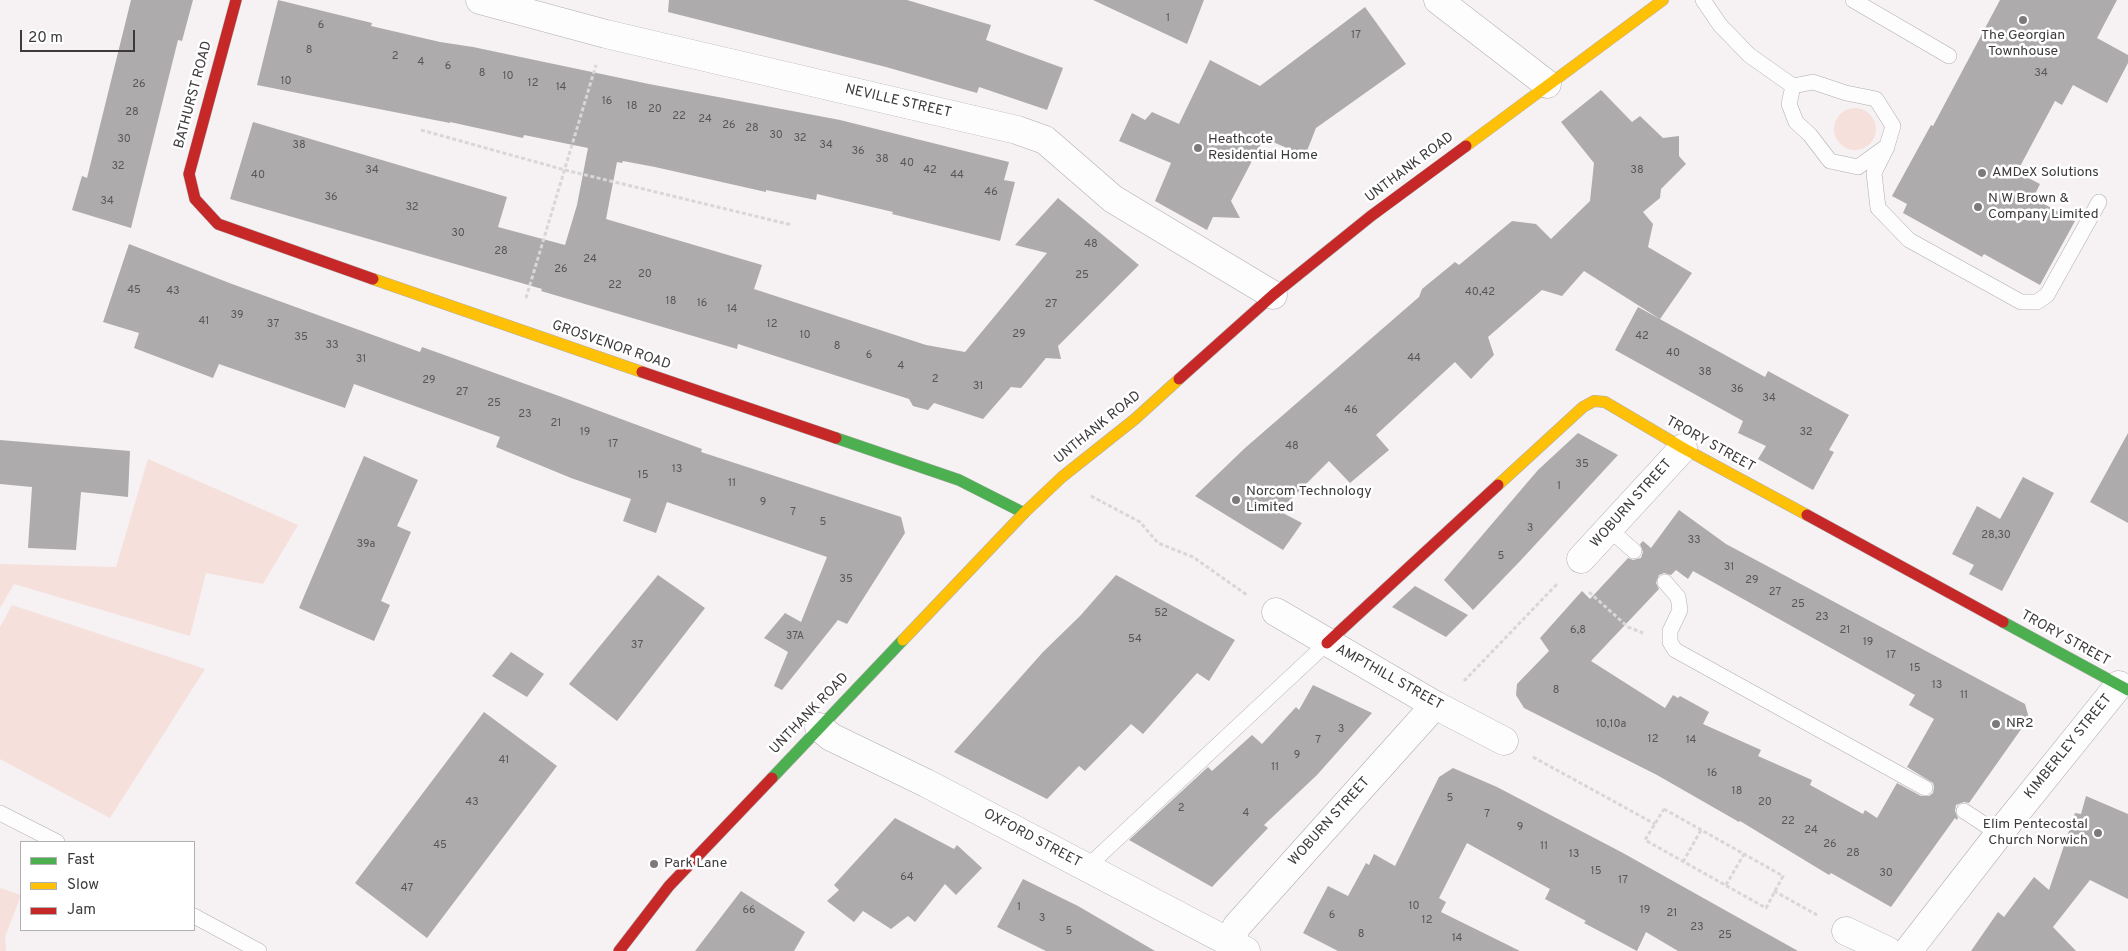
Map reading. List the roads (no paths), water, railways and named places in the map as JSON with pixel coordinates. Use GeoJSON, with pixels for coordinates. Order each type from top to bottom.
{"type":"FeatureCollection","features":[{"type":"Feature","properties":{"kind":"street","name":"BATHURST ROAD"},"geometry":{"type":"LineString","coordinates":[[195,199],[188,174],[236,0]]}},
{"type":"Feature","properties":{"kind":"street","name":"NEVILLE STREET"},"geometry":{"type":"LineString","coordinates":[[480,0],[606,34],[1017,130],[1045,140],[1113,200],[1273,295]]}},
{"type":"Feature","properties":{"kind":"street"},"geometry":{"type":"LineString","coordinates":[[1438,0],[1547,84]]}},
{"type":"Feature","properties":{"kind":"street","name":"UNTHANK ROAD"},"geometry":{"type":"LineString","coordinates":[[619,951],[669,886],[1024,513],[1062,477],[1135,419],[1273,295],[1371,216],[1663,0]]}},
{"type":"Feature","properties":{"kind":"street","name":"GROSVENOR ROAD"},"geometry":{"type":"LineString","coordinates":[[195,199],[218,224],[514,329],[960,480],[1024,513]]}},
{"type":"Feature","properties":{"kind":"street","name":"TRORY STREET"},"geometry":{"type":"LineString","coordinates":[[1327,643],[1583,407],[1594,401],[1605,402],[1683,448],[2123,688]]}},
{"type":"Feature","properties":{"kind":"street","name":"WOBURN STREET"},"geometry":{"type":"LineString","coordinates":[[1575,566],[1683,448]]}},
{"type":"Feature","properties":{"kind":"street","name":"AMPTHILL STREET"},"geometry":{"type":"LineString","coordinates":[[1276,612],[1435,705],[1504,741]]}},
{"type":"Feature","properties":{"kind":"street","name":"KIMBERLEY STREET"},"geometry":{"type":"LineString","coordinates":[[1908,951],[1999,834],[2123,688]]}},
{"type":"Feature","properties":{"kind":"street","name":"WOBURN STREET"},"geometry":{"type":"LineString","coordinates":[[1237,947],[1237,926],[1435,705]]}},
{"type":"Feature","properties":{"kind":"street","name":"OXFORD STREET"},"geometry":{"type":"LineString","coordinates":[[819,727],[831,737],[926,783],[1237,947]]}},
{"type":"Feature","properties":{"kind":"street"},"geometry":{"type":"LineString","coordinates":[[1846,930],[1888,951]]}},
{"type":"Feature","properties":{"kind":"lane"},"geometry":{"type":"LineString","coordinates":[[1702,0],[1720,25],[1748,55],[1793,86],[1813,82],[1846,93],[1876,99],[1893,126],[1887,146],[1874,173],[1878,208],[1910,240],[2021,302],[2037,302],[2046,295],[2099,202]]}},
{"type":"Feature","properties":{"kind":"lane"},"geometry":{"type":"LineString","coordinates":[[1862,2],[1949,56]]}},
{"type":"Feature","properties":{"kind":"lane"},"geometry":{"type":"LineString","coordinates":[[1793,86],[1789,104],[1796,122],[1810,135],[1830,161],[1858,167],[1887,146]]}},
{"type":"Feature","properties":{"kind":"lane"},"geometry":{"type":"LineString","coordinates":[[1609,528],[1634,551]]}},
{"type":"Feature","properties":{"kind":"lane"},"geometry":{"type":"LineString","coordinates":[[1665,582],[1678,597],[1680,610],[1670,631],[1670,642],[1675,650],[1925,788]]}},
{"type":"Feature","properties":{"kind":"lane"},"geometry":{"type":"LineString","coordinates":[[1086,868],[1327,643]]}},
{"type":"Feature","properties":{"kind":"lane"},"geometry":{"type":"LineString","coordinates":[[1964,811],[1999,834]]}},
{"type":"Feature","properties":{"kind":"lane"},"geometry":{"type":"LineString","coordinates":[[0,813],[54,841]]}},
{"type":"Feature","properties":{"kind":"lane"},"geometry":{"type":"LineString","coordinates":[[195,917],[259,951]]}},
{"type":"Feature","properties":{"kind":"place","name":"The Georgian Townhouse"},"geometry":{"type":"Point","coordinates":[2023,20]}},
{"type":"Feature","properties":{"kind":"place","name":"Heathcote Residential Home"},"geometry":{"type":"Point","coordinates":[1198,148]}},
{"type":"Feature","properties":{"kind":"place","name":"AMDeX Solutions"},"geometry":{"type":"Point","coordinates":[1982,173]}},
{"type":"Feature","properties":{"kind":"place","name":"N W Brown & Company Limited"},"geometry":{"type":"Point","coordinates":[1978,207]}},
{"type":"Feature","properties":{"kind":"place","name":"Norcom Technology Limited"},"geometry":{"type":"Point","coordinates":[1236,500]}},
{"type":"Feature","properties":{"kind":"place","name":"NR2"},"geometry":{"type":"Point","coordinates":[1996,724]}},
{"type":"Feature","properties":{"kind":"place","name":"Elim Pentecostal Church Norwich"},"geometry":{"type":"Point","coordinates":[2098,833]}},
{"type":"Feature","properties":{"kind":"place","name":"Park Lane"},"geometry":{"type":"Point","coordinates":[654,864]}}]}
